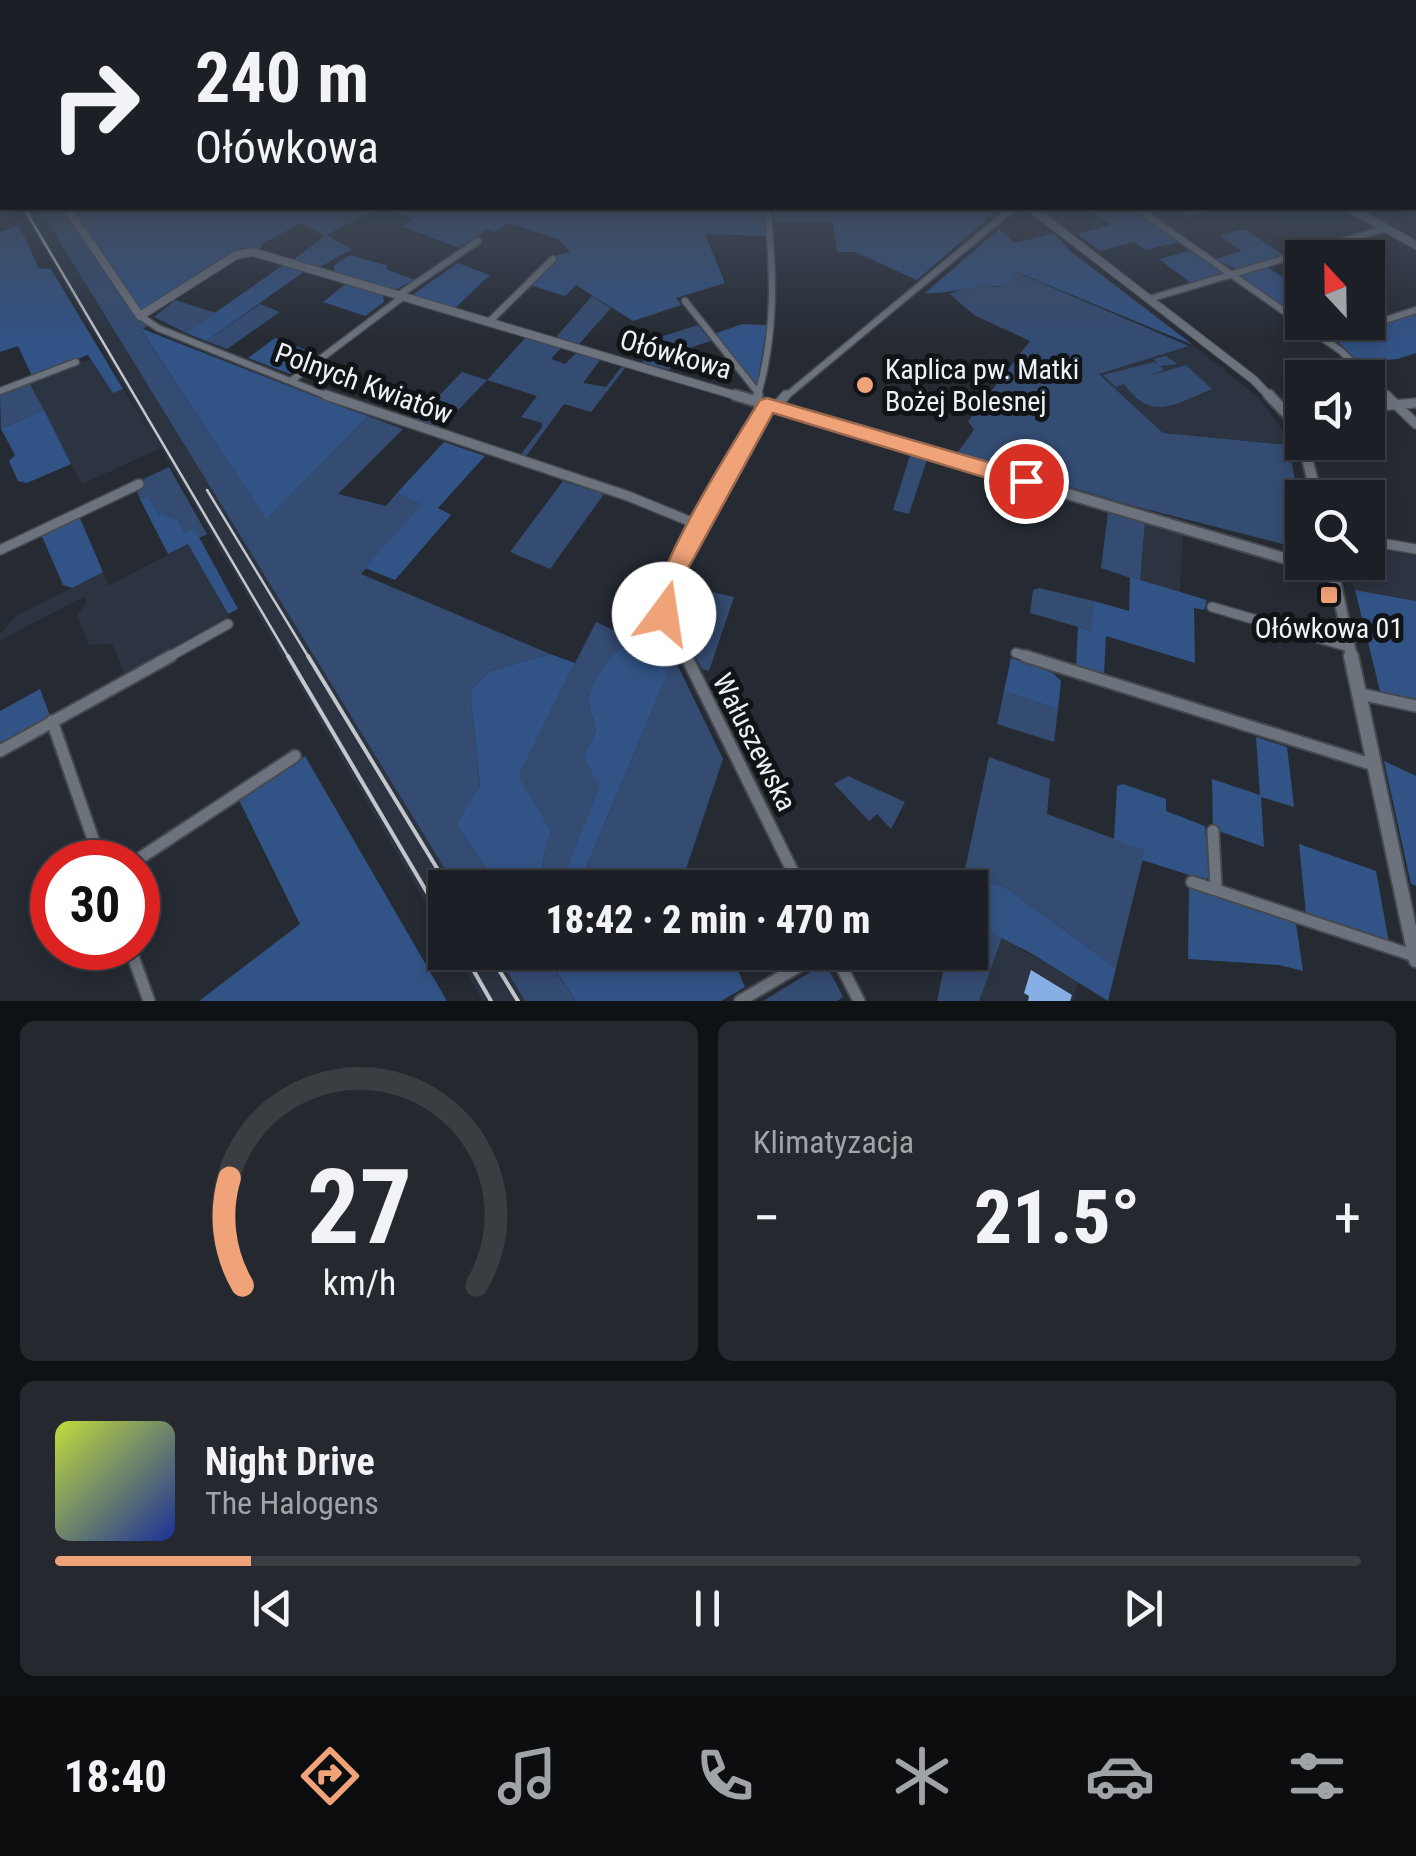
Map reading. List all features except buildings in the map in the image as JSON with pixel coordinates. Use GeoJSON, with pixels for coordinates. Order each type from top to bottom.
{"type":"FeatureCollection","features":[{"type":"Feature","properties":{"kind":"street","name":"Polnych Kwiatów"},"geometry":{"type":"LineString","coordinates":[[92,246],[140,316],[158,328],[373,414],[628,496],[699,525]]}},
{"type":"Feature","properties":{"kind":"street"},"geometry":{"type":"LineString","coordinates":[[291,381],[471,246]]}},
{"type":"Feature","properties":{"kind":"street"},"geometry":{"type":"LineString","coordinates":[[765,402],[771,344],[770,246]]}},
{"type":"Feature","properties":{"kind":"street","name":"Wałuszewska"},"geometry":{"type":"LineString","coordinates":[[792,870],[664,614],[672,575],[765,402],[791,389],[967,246]]}},
{"type":"Feature","properties":{"kind":"street"},"geometry":{"type":"LineString","coordinates":[[1080,246],[1254,380],[1285,412]]}},
{"type":"Feature","properties":{"kind":"street"},"geometry":{"type":"LineString","coordinates":[[1190,246],[1285,311]]}},
{"type":"Feature","properties":{"kind":"street"},"geometry":{"type":"LineString","coordinates":[[1150,299],[1326,246]]}},
{"type":"Feature","properties":{"kind":"street","name":"Ołówkowa"},"geometry":{"type":"LineString","coordinates":[[140,316],[236,255],[253,252],[1285,554]]}},
{"type":"Feature","properties":{"kind":"street"},"geometry":{"type":"LineString","coordinates":[[488,322],[553,260]]}},
{"type":"Feature","properties":{"kind":"street"},"geometry":{"type":"LineString","coordinates":[[685,301],[765,402]]}},
{"type":"Feature","properties":{"kind":"street"},"geometry":{"type":"LineString","coordinates":[[1385,320],[1416,310]]}},
{"type":"Feature","properties":{"kind":"street"},"geometry":{"type":"LineString","coordinates":[[1327,340],[1416,424]]}},
{"type":"Feature","properties":{"kind":"street"},"geometry":{"type":"LineString","coordinates":[[0,392],[76,362]]}},
{"type":"Feature","properties":{"kind":"street"},"geometry":{"type":"LineString","coordinates":[[1385,405],[1416,402]]}},
{"type":"Feature","properties":{"kind":"street"},"geometry":{"type":"LineString","coordinates":[[0,550],[139,484]]}},
{"type":"Feature","properties":{"kind":"street"},"geometry":{"type":"LineString","coordinates":[[1385,544],[1416,549]]}},
{"type":"Feature","properties":{"kind":"street"},"geometry":{"type":"LineString","coordinates":[[1334,580],[1416,958]]}},
{"type":"Feature","properties":{"kind":"street"},"geometry":{"type":"LineString","coordinates":[[1212,607],[1348,647]]}},
{"type":"Feature","properties":{"kind":"street"},"geometry":{"type":"LineString","coordinates":[[0,751],[228,624]]}},
{"type":"Feature","properties":{"kind":"street"},"geometry":{"type":"LineString","coordinates":[[1016,653],[1374,766]]}},
{"type":"Feature","properties":{"kind":"street"},"geometry":{"type":"LineString","coordinates":[[1360,694],[1416,706]]}},
{"type":"Feature","properties":{"kind":"street"},"geometry":{"type":"LineString","coordinates":[[52,721],[93,840]]}},
{"type":"Feature","properties":{"kind":"street"},"geometry":{"type":"LineString","coordinates":[[160,845],[295,756]]}},
{"type":"Feature","properties":{"kind":"street"},"geometry":{"type":"LineString","coordinates":[[1213,832],[1216,890]]}},
{"type":"Feature","properties":{"kind":"street"},"geometry":{"type":"LineString","coordinates":[[1192,882],[1416,958]]}},
{"type":"Feature","properties":{"kind":"street"},"geometry":{"type":"LineString","coordinates":[[138,970],[149,1001]]}},
{"type":"Feature","properties":{"kind":"street"},"geometry":{"type":"LineString","coordinates":[[740,1001],[793,970]]}},
{"type":"Feature","properties":{"kind":"street"},"geometry":{"type":"LineString","coordinates":[[843,970],[859,1001]]}},
{"type":"Feature","properties":{"kind":"shaded area"},"geometry":{"type":"Polygon","coordinates":[[[0,246],[28,246],[39,268],[51,269],[123,389],[113,393],[88,355],[32,376],[18,346],[0,352],[0,246]]]}},
{"type":"Feature","properties":{"kind":"shaded area"},"geometry":{"type":"Polygon","coordinates":[[[42,246],[62,246],[446,870],[428,870],[428,907],[161,448],[82,484],[30,384],[91,359],[113,392],[123,389],[154,437],[42,246]]]}},
{"type":"Feature","properties":{"kind":"shaded area"},"geometry":{"type":"Polygon","coordinates":[[[62,246],[89,246],[134,315],[149,325],[141,330],[266,518],[368,416],[403,429],[338,494],[386,506],[397,493],[423,503],[361,574],[550,654],[490,671],[470,690],[480,787],[456,824],[487,870],[446,870],[62,246]]]}},
{"type":"Feature","properties":{"kind":"shaded area"},"geometry":{"type":"Polygon","coordinates":[[[97,246],[261,246],[260,250],[242,248],[142,310],[97,246]]]}},
{"type":"Feature","properties":{"kind":"shaded area"},"geometry":{"type":"Polygon","coordinates":[[[312,246],[352,249],[320,267],[293,260],[312,246]]]}},
{"type":"Feature","properties":{"kind":"shaded area"},"geometry":{"type":"Polygon","coordinates":[[[564,246],[710,246],[725,283],[676,298],[681,305],[633,321],[576,285],[565,296],[530,285],[558,255],[570,252],[564,246]]]}},
{"type":"Feature","properties":{"kind":"shaded area"},"geometry":{"type":"Polygon","coordinates":[[[836,246],[957,246],[917,280],[855,252],[837,252],[836,246]]]}},
{"type":"Feature","properties":{"kind":"shaded area"},"geometry":{"type":"Polygon","coordinates":[[[980,246],[1065,246],[1193,345],[1017,272],[1005,287],[925,293],[980,246]]]}},
{"type":"Feature","properties":{"kind":"shaded area"},"geometry":{"type":"Polygon","coordinates":[[[1093,246],[1120,246],[1100,251],[1093,246]]]}},
{"type":"Feature","properties":{"kind":"shaded area"},"geometry":{"type":"Polygon","coordinates":[[[1234,246],[1269,246],[1285,256],[1237,270],[1215,259],[1242,251],[1234,246]]]}},
{"type":"Feature","properties":{"kind":"shaded area"},"geometry":{"type":"Polygon","coordinates":[[[1194,250],[1227,273],[1195,286],[1159,259],[1194,250]]]}},
{"type":"Feature","properties":{"kind":"shaded area"},"geometry":{"type":"Polygon","coordinates":[[[350,255],[388,266],[386,269],[415,280],[394,290],[334,272],[334,265],[350,255]]]}},
{"type":"Feature","properties":{"kind":"shaded area"},"geometry":{"type":"Polygon","coordinates":[[[458,263],[490,275],[455,308],[412,295],[458,263]]]}},
{"type":"Feature","properties":{"kind":"shaded area"},"geometry":{"type":"Polygon","coordinates":[[[283,265],[305,271],[206,341],[186,333],[283,265]]]}},
{"type":"Feature","properties":{"kind":"shaded area"},"geometry":{"type":"Polygon","coordinates":[[[1266,266],[1285,279],[1285,309],[1236,275],[1266,266]]]}},
{"type":"Feature","properties":{"kind":"shaded area"},"geometry":{"type":"Polygon","coordinates":[[[1016,272],[1189,346],[1099,374],[1163,433],[1285,445],[1285,460],[1291,460],[1295,480],[1285,480],[1285,545],[1130,505],[957,453],[974,430],[968,421],[1030,341],[974,315],[950,294],[972,285],[1005,287],[1016,272]]]}},
{"type":"Feature","properties":{"kind":"shaded area"},"geometry":{"type":"Polygon","coordinates":[[[346,284],[383,295],[384,302],[365,316],[323,302],[346,284]]]}},
{"type":"Feature","properties":{"kind":"shaded area"},"geometry":{"type":"Polygon","coordinates":[[[592,296],[611,308],[579,344],[556,337],[592,296]]]}},
{"type":"Feature","properties":{"kind":"shaded area"},"geometry":{"type":"Polygon","coordinates":[[[175,300],[216,313],[186,333],[154,317],[175,300]]]}},
{"type":"Feature","properties":{"kind":"shaded area"},"geometry":{"type":"Polygon","coordinates":[[[260,304],[280,312],[227,349],[206,341],[260,304]]]}},
{"type":"Feature","properties":{"kind":"shaded area"},"geometry":{"type":"Polygon","coordinates":[[[1416,312],[1416,353],[1398,359],[1357,360],[1336,340],[1385,340],[1385,322],[1416,312]]]}},
{"type":"Feature","properties":{"kind":"shaded area"},"geometry":{"type":"Polygon","coordinates":[[[742,324],[767,325],[757,385],[714,334],[742,324]]]}},
{"type":"Feature","properties":{"kind":"shaded area"},"geometry":{"type":"Polygon","coordinates":[[[698,325],[711,341],[683,350],[669,370],[642,363],[660,337],[698,325]]]}},
{"type":"Feature","properties":{"kind":"shaded area"},"geometry":{"type":"Polygon","coordinates":[[[140,328],[345,408],[368,416],[266,519],[140,328]]]}},
{"type":"Feature","properties":{"kind":"shaded area"},"geometry":{"type":"Polygon","coordinates":[[[526,337],[561,348],[551,359],[565,364],[576,353],[600,360],[583,383],[606,387],[622,366],[626,367],[591,412],[564,404],[524,459],[519,457],[542,423],[521,417],[537,396],[487,380],[526,337]]]}},
{"type":"Feature","properties":{"kind":"shaded area"},"geometry":{"type":"Polygon","coordinates":[[[275,338],[316,354],[290,374],[248,358],[275,338]]]}},
{"type":"Feature","properties":{"kind":"shaded area"},"geometry":{"type":"Polygon","coordinates":[[[1193,345],[1259,398],[1281,428],[1285,445],[1163,433],[1099,374],[1193,345]]]}},
{"type":"Feature","properties":{"kind":"shaded area"},"geometry":{"type":"Polygon","coordinates":[[[1166,356],[1177,364],[1160,366],[1164,370],[1146,377],[1186,365],[1212,389],[1174,404],[1153,406],[1134,396],[1124,384],[1116,387],[1103,375],[1154,362],[1158,365],[1154,359],[1166,356]]]}},
{"type":"Feature","properties":{"kind":"shaded area"},"geometry":{"type":"Polygon","coordinates":[[[462,372],[487,380],[438,431],[413,422],[462,372]]]}},
{"type":"Feature","properties":{"kind":"shaded area"},"geometry":{"type":"Polygon","coordinates":[[[30,384],[44,410],[1,429],[0,395],[30,384]]]}},
{"type":"Feature","properties":{"kind":"shaded area"},"geometry":{"type":"Polygon","coordinates":[[[44,410],[71,464],[27,483],[18,481],[9,461],[15,455],[1,429],[44,410]]]}},
{"type":"Feature","properties":{"kind":"shaded area"},"geometry":{"type":"Polygon","coordinates":[[[444,442],[485,456],[438,508],[451,515],[395,580],[365,568],[422,504],[397,493],[444,442]]]}},
{"type":"Feature","properties":{"kind":"shaded area"},"geometry":{"type":"Polygon","coordinates":[[[911,452],[928,457],[909,514],[893,510],[911,452]]]}},
{"type":"Feature","properties":{"kind":"shaded area"},"geometry":{"type":"Polygon","coordinates":[[[169,467],[207,534],[199,538],[194,529],[185,533],[178,520],[160,515],[149,499],[140,499],[136,490],[141,480],[169,467]]]}},
{"type":"Feature","properties":{"kind":"shaded area"},"geometry":{"type":"Polygon","coordinates":[[[563,481],[604,494],[550,569],[510,552],[563,481]]]}},
{"type":"Feature","properties":{"kind":"shaded area"},"geometry":{"type":"Polygon","coordinates":[[[149,498],[159,514],[178,520],[185,533],[194,528],[238,609],[228,614],[188,544],[168,554],[140,499],[149,498]]]}},
{"type":"Feature","properties":{"kind":"shaded area"},"geometry":{"type":"Polygon","coordinates":[[[1108,512],[1145,523],[1140,581],[1101,568],[1108,512]]]}},
{"type":"Feature","properties":{"kind":"shaded area"},"geometry":{"type":"Polygon","coordinates":[[[79,516],[103,572],[72,588],[63,585],[41,534],[79,516]]]}},
{"type":"Feature","properties":{"kind":"shaded area"},"geometry":{"type":"Polygon","coordinates":[[[1145,523],[1183,534],[1180,592],[1140,581],[1145,523]]]}},
{"type":"Feature","properties":{"kind":"shaded area"},"geometry":{"type":"Polygon","coordinates":[[[188,544],[229,617],[125,674],[112,644],[89,645],[77,616],[87,602],[84,597],[0,640],[0,634],[16,616],[103,572],[108,586],[188,544]]]}},
{"type":"Feature","properties":{"kind":"shaded area"},"geometry":{"type":"Polygon","coordinates":[[[1385,550],[1416,556],[1416,601],[1355,590],[1353,580],[1385,580],[1385,550]]]}},
{"type":"Feature","properties":{"kind":"shaded area"},"geometry":{"type":"Polygon","coordinates":[[[1130,577],[1207,600],[1204,610],[1194,608],[1195,663],[1106,636],[1104,674],[1076,666],[1078,627],[1091,631],[1094,601],[1129,611],[1130,577]]]}},
{"type":"Feature","properties":{"kind":"shaded area"},"geometry":{"type":"Polygon","coordinates":[[[679,584],[734,597],[709,671],[702,669],[681,628],[677,608],[679,584]]]}},
{"type":"Feature","properties":{"kind":"shaded area"},"geometry":{"type":"Polygon","coordinates":[[[1039,588],[1094,601],[1092,631],[1030,613],[1033,590],[1039,588]]]}},
{"type":"Feature","properties":{"kind":"shaded area"},"geometry":{"type":"Polygon","coordinates":[[[1355,590],[1416,601],[1416,702],[1381,695],[1355,590]]]}},
{"type":"Feature","properties":{"kind":"shaded area"},"geometry":{"type":"Polygon","coordinates":[[[596,622],[635,640],[606,663],[592,689],[589,702],[596,731],[583,757],[601,787],[566,870],[543,870],[551,831],[517,777],[596,622]]]}},
{"type":"Feature","properties":{"kind":"shaded area"},"geometry":{"type":"Polygon","coordinates":[[[635,640],[674,658],[585,870],[566,870],[600,787],[583,757],[596,731],[589,702],[592,689],[606,663],[635,640]]]}},
{"type":"Feature","properties":{"kind":"shaded area"},"geometry":{"type":"Polygon","coordinates":[[[550,654],[575,663],[518,776],[551,831],[543,870],[487,870],[456,824],[480,786],[470,690],[490,671],[550,654]]]}},
{"type":"Feature","properties":{"kind":"shaded area"},"geometry":{"type":"Polygon","coordinates":[[[674,658],[723,759],[686,870],[585,870],[674,658]]]}},
{"type":"Feature","properties":{"kind":"shaded area"},"geometry":{"type":"Polygon","coordinates":[[[1011,658],[1053,673],[1061,681],[1058,709],[1004,691],[1011,658]]]}},
{"type":"Feature","properties":{"kind":"shaded area"},"geometry":{"type":"Polygon","coordinates":[[[40,689],[50,716],[0,744],[0,711],[40,689]]]}},
{"type":"Feature","properties":{"kind":"shaded area"},"geometry":{"type":"Polygon","coordinates":[[[1004,691],[1058,709],[1054,742],[997,724],[1004,691]]]}},
{"type":"Feature","properties":{"kind":"shaded area"},"geometry":{"type":"Polygon","coordinates":[[[1256,737],[1287,747],[1294,807],[1261,797],[1264,847],[1213,829],[1212,779],[1260,795],[1256,737]]]}},
{"type":"Feature","properties":{"kind":"shaded area"},"geometry":{"type":"Polygon","coordinates":[[[305,756],[447,1001],[199,1001],[300,924],[238,798],[305,756]]]}},
{"type":"Feature","properties":{"kind":"shaded area"},"geometry":{"type":"Polygon","coordinates":[[[989,757],[1050,779],[1047,814],[1145,850],[1116,968],[1005,887],[988,882],[988,870],[965,870],[989,757]]]}},
{"type":"Feature","properties":{"kind":"shaded area"},"geometry":{"type":"Polygon","coordinates":[[[1384,761],[1416,776],[1416,886],[1411,884],[1384,761]]]}},
{"type":"Feature","properties":{"kind":"shaded area"},"geometry":{"type":"Polygon","coordinates":[[[848,776],[905,802],[891,829],[877,814],[869,821],[834,784],[848,776]]]}},
{"type":"Feature","properties":{"kind":"shaded area"},"geometry":{"type":"Polygon","coordinates":[[[1123,784],[1166,799],[1166,811],[1205,826],[1209,877],[1205,880],[1142,860],[1144,850],[1114,840],[1117,786],[1123,784]]]}},
{"type":"Feature","properties":{"kind":"shaded area"},"geometry":{"type":"Polygon","coordinates":[[[1299,844],[1376,871],[1389,943],[1306,914],[1299,844]]]}},
{"type":"Feature","properties":{"kind":"shaded area"},"geometry":{"type":"Polygon","coordinates":[[[988,882],[1005,887],[1116,968],[1108,1001],[988,931],[988,882]]]}},
{"type":"Feature","properties":{"kind":"shaded area"},"geometry":{"type":"Polygon","coordinates":[[[1189,886],[1296,923],[1303,971],[1279,965],[1188,959],[1189,886]]]}},
{"type":"Feature","properties":{"kind":"shaded area"},"geometry":{"type":"Polygon","coordinates":[[[988,931],[1002,938],[979,1001],[937,1001],[943,970],[988,970],[988,931]]]}},
{"type":"Feature","properties":{"kind":"shaded area"},"geometry":{"type":"Polygon","coordinates":[[[1002,938],[1078,982],[1073,1001],[979,1001],[1002,938]]]}},
{"type":"Feature","properties":{"kind":"shaded area"},"geometry":{"type":"Polygon","coordinates":[[[465,970],[506,970],[525,1001],[483,1001],[465,970]]]}},
{"type":"Feature","properties":{"kind":"shaded area"},"geometry":{"type":"Polygon","coordinates":[[[506,970],[555,970],[576,1001],[525,1001],[506,970]]]}},
{"type":"Feature","properties":{"kind":"shaded area"},"geometry":{"type":"Polygon","coordinates":[[[555,970],[738,970],[745,987],[721,1001],[576,1001],[555,970]]]}},
{"type":"Feature","properties":{"kind":"shaded area"},"geometry":{"type":"Polygon","coordinates":[[[814,970],[830,972],[843,997],[837,1001],[763,1001],[814,970]]]}},
{"type":"Feature","properties":{"kind":"railway"},"geometry":{"type":"LineString","coordinates":[[46,246],[289,658]]}},
{"type":"Feature","properties":{"kind":"railway"},"geometry":{"type":"LineString","coordinates":[[207,490],[309,658]]}},
{"type":"Feature","properties":{"kind":"railway"},"geometry":{"type":"LineString","coordinates":[[288,656],[428,894]]}},
{"type":"Feature","properties":{"kind":"railway"},"geometry":{"type":"LineString","coordinates":[[308,656],[438,870]]}},
{"type":"Feature","properties":{"kind":"railway"},"geometry":{"type":"LineString","coordinates":[[473,970],[491,1001]]}},
{"type":"Feature","properties":{"kind":"railway"},"geometry":{"type":"LineString","coordinates":[[499,970],[518,1001]]}},
{"type":"Feature","properties":{"kind":"place","name":"Kaplica pw. Matki Bożej Bolesnej"},"geometry":{"type":"Point","coordinates":[865,385]}},
{"type":"Feature","properties":{"kind":"place","name":"Ołówkowa 01"},"geometry":{"type":"Point","coordinates":[1329,595]}},
{"type":"Feature","properties":{"kind":"route"},"geometry":{"type":"LineString","coordinates":[[664,614],[672,575],[767,404],[1026,481]]}}]}
